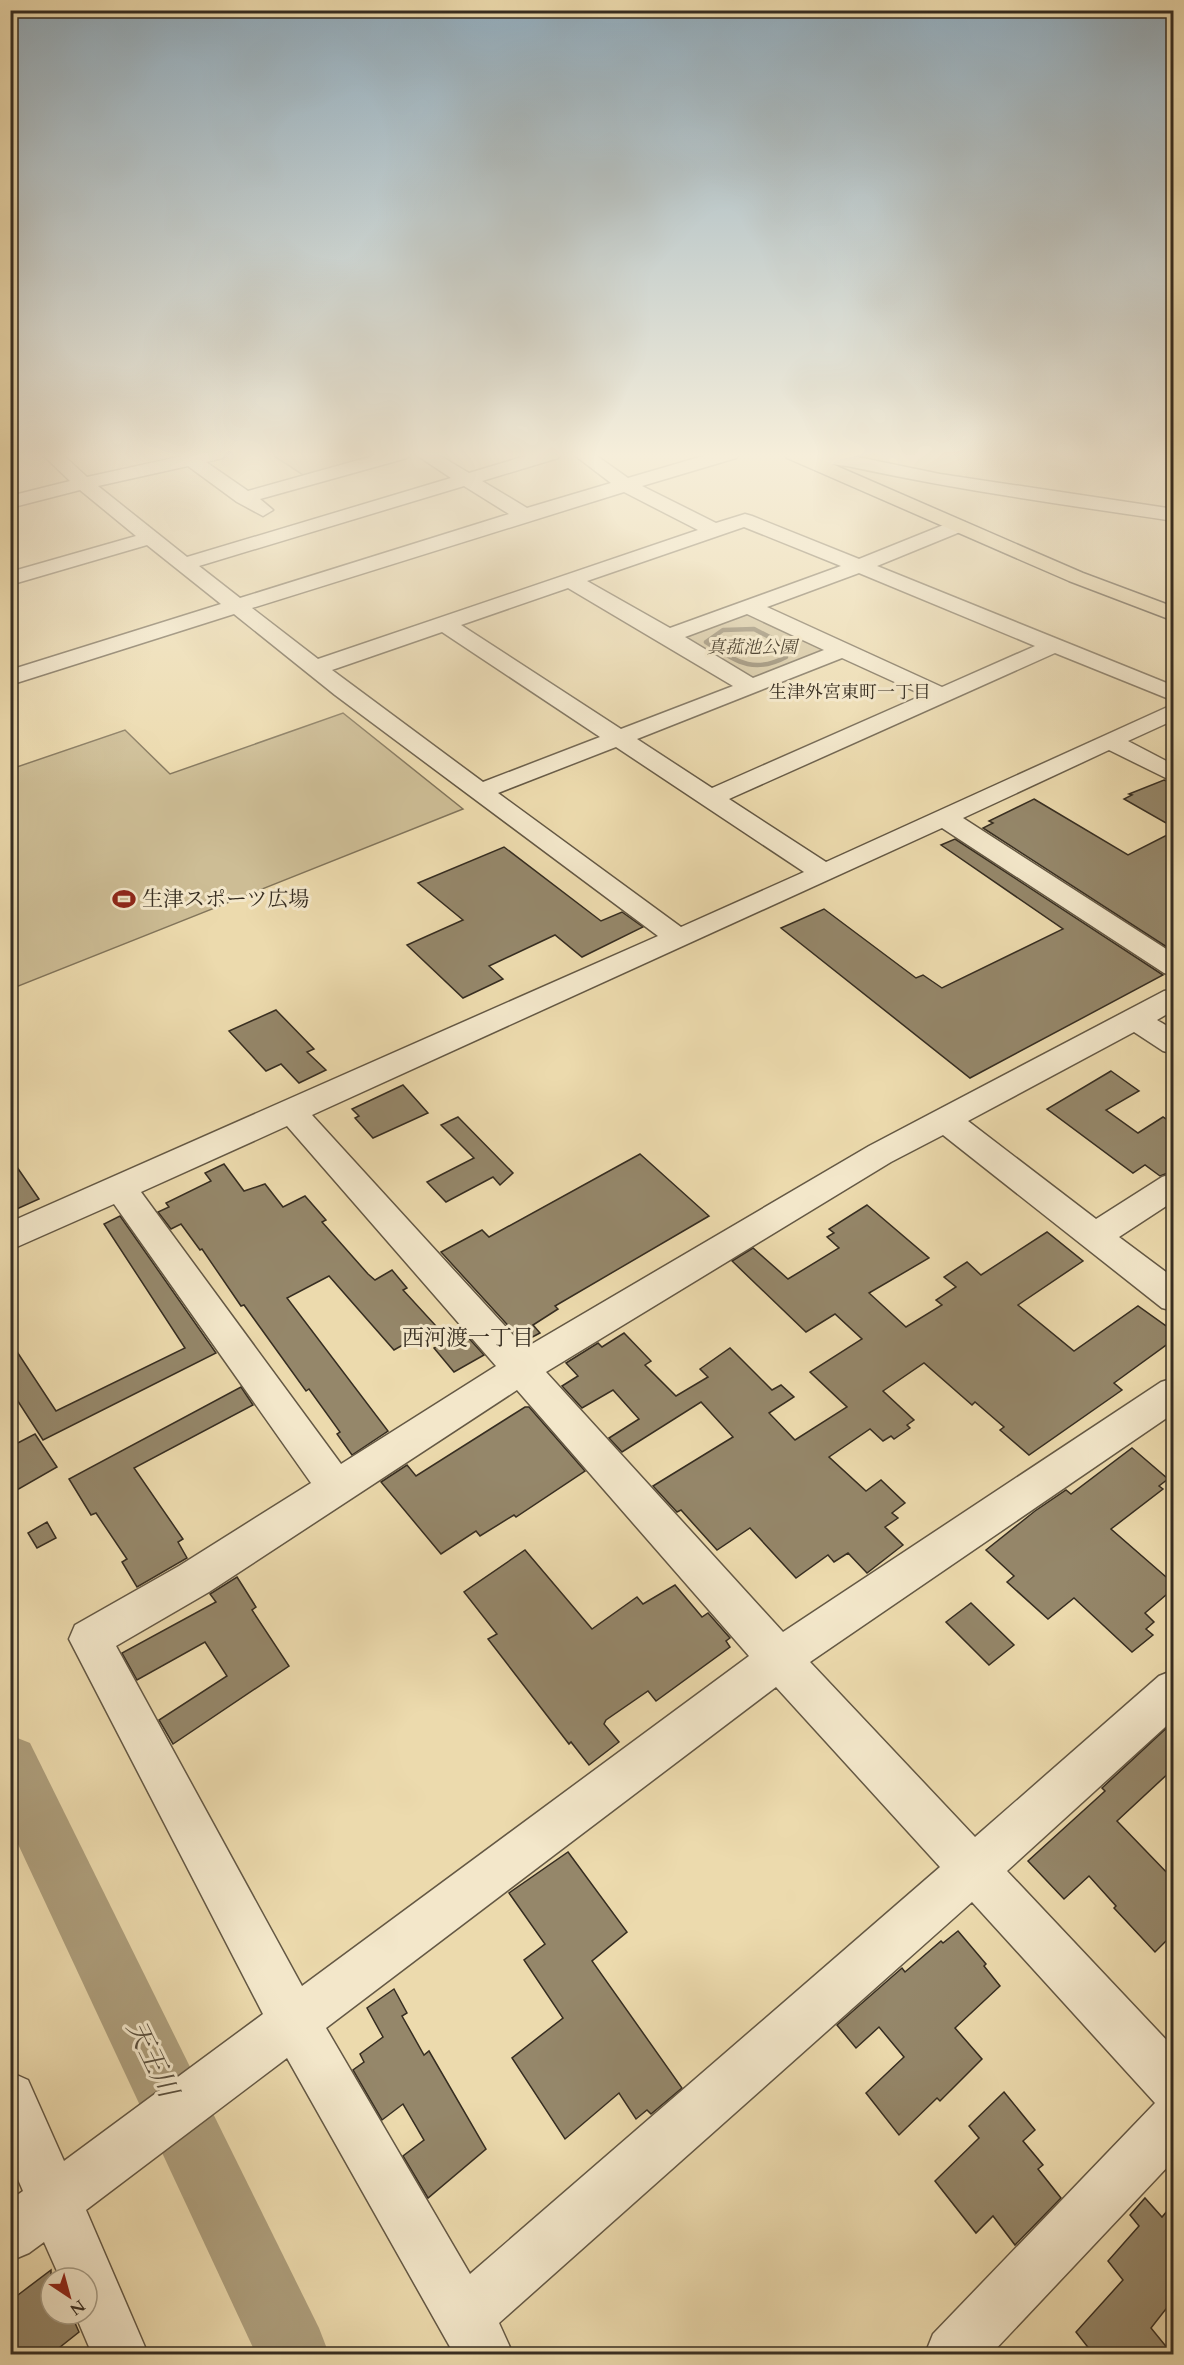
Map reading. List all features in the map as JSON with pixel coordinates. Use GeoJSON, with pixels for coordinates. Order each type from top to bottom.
{"type":"FeatureCollection","features":[{"type":"Feature","properties":{"kind":"main road"},"geometry":{"type":"LineString","coordinates":[[1047,564],[1173,615]]}},
{"type":"Feature","properties":{"kind":"main road"},"geometry":{"type":"LineString","coordinates":[[1065,564],[1173,607]]}},
{"type":"Feature","properties":{"kind":"street"},"geometry":{"type":"LineString","coordinates":[[10,579],[60,564]]}},
{"type":"Feature","properties":{"kind":"street"},"geometry":{"type":"LineString","coordinates":[[184,564],[315,668],[678,938]]}},
{"type":"Feature","properties":{"kind":"street"},"geometry":{"type":"LineString","coordinates":[[10,678],[367,564]]}},
{"type":"Feature","properties":{"kind":"street"},"geometry":{"type":"LineString","coordinates":[[315,668],[619,564]]}},
{"type":"Feature","properties":{"kind":"street"},"geometry":{"type":"LineString","coordinates":[[856,564],[1173,694]]}},
{"type":"Feature","properties":{"kind":"street"},"geometry":{"type":"LineString","coordinates":[[668,636],[864,564]]}},
{"type":"Feature","properties":{"kind":"street"},"geometry":{"type":"LineString","coordinates":[[571,581],[668,636],[751,687]]}},
{"type":"Feature","properties":{"kind":"street"},"geometry":{"type":"LineString","coordinates":[[749,607],[943,696]]}},
{"type":"Feature","properties":{"kind":"street"},"geometry":{"type":"LineString","coordinates":[[445,624],[824,873]]}},
{"type":"Feature","properties":{"kind":"street"},"geometry":{"type":"LineString","coordinates":[[711,798],[1053,646]]}},
{"type":"Feature","properties":{"kind":"street"},"geometry":{"type":"LineString","coordinates":[[480,791],[843,650]]}},
{"type":"Feature","properties":{"kind":"street"},"geometry":{"type":"LineString","coordinates":[[10,1237],[824,873],[1173,711]]}},
{"type":"Feature","properties":{"kind":"street"},"geometry":{"type":"LineString","coordinates":[[1109,741],[1173,775]]}},
{"type":"Feature","properties":{"kind":"street"},"geometry":{"type":"LineString","coordinates":[[943,817],[1173,967]]}},
{"type":"Feature","properties":{"kind":"street"},"geometry":{"type":"LineString","coordinates":[[1173,998],[1136,1020],[880,1154],[520,1369],[194,1579],[90,1639],[294,2022],[474,2335],[974,1869],[1173,1690]]}},
{"type":"Feature","properties":{"kind":"street"},"geometry":{"type":"LineString","coordinates":[[1136,1020],[1173,1044]]}},
{"type":"Feature","properties":{"kind":"street"},"geometry":{"type":"LineString","coordinates":[[292,1112],[779,1659],[1173,2086]]}},
{"type":"Feature","properties":{"kind":"street"},"geometry":{"type":"LineString","coordinates":[[945,1120],[1173,1298]]}},
{"type":"Feature","properties":{"kind":"street"},"geometry":{"type":"LineString","coordinates":[[1094,1237],[1173,1185]]}},
{"type":"Feature","properties":{"kind":"street"},"geometry":{"type":"LineString","coordinates":[[121,1189],[336,1487]]}},
{"type":"Feature","properties":{"kind":"street"},"geometry":{"type":"LineString","coordinates":[[10,2234],[779,1659],[1173,1393]]}},
{"type":"Feature","properties":{"kind":"street"},"geometry":{"type":"LineString","coordinates":[[10,2098],[72,2188],[120,2355]]}},
{"type":"Feature","properties":{"kind":"street"},"geometry":{"type":"LineString","coordinates":[[953,2355],[1173,2121]]}},
{"type":"Feature","properties":{"kind":"green space","name":"真菰池公園"},"geometry":{"type":"Polygon","coordinates":[[[751,611],[835,652],[754,684],[676,639],[751,611]]]}},
{"type":"Feature","properties":{"kind":"green space","name":"生津スポーツ広場"},"geometry":{"type":"Polygon","coordinates":[[[343,713],[463,809],[11,989],[11,769],[125,730],[170,774],[343,713]]]}},
{"type":"Feature","properties":{"kind":"building"},"geometry":{"type":"Polygon","coordinates":[[[1164,780],[1173,784],[1173,827],[1124,799],[1132,795],[1129,794],[1164,780]]]}},
{"type":"Feature","properties":{"kind":"building"},"geometry":{"type":"Polygon","coordinates":[[[1034,799],[1128,855],[1173,832],[1173,951],[983,828],[993,823],[989,821],[1034,799]]]}},
{"type":"Feature","properties":{"kind":"building"},"geometry":{"type":"Polygon","coordinates":[[[955,839],[1163,975],[970,1078],[781,928],[824,909],[916,978],[923,975],[942,988],[1063,929],[941,845],[955,839]]]}},
{"type":"Feature","properties":{"kind":"building"},"geometry":{"type":"Polygon","coordinates":[[[504,847],[601,921],[622,912],[643,927],[582,957],[555,935],[489,966],[503,979],[463,998],[407,945],[463,920],[418,883],[504,847]]]}},
{"type":"Feature","properties":{"kind":"building"},"geometry":{"type":"Polygon","coordinates":[[[276,1010],[314,1049],[307,1052],[326,1070],[299,1083],[281,1064],[266,1071],[229,1031],[276,1010]]]}},
{"type":"Feature","properties":{"kind":"building"},"geometry":{"type":"Polygon","coordinates":[[[1111,1071],[1139,1091],[1106,1110],[1138,1133],[1163,1117],[1173,1124],[1173,1171],[1160,1176],[1145,1165],[1133,1173],[1047,1109],[1111,1071]]]}},
{"type":"Feature","properties":{"kind":"building"},"geometry":{"type":"Polygon","coordinates":[[[403,1085],[428,1113],[373,1138],[355,1118],[359,1116],[352,1109],[403,1085]]]}},
{"type":"Feature","properties":{"kind":"building"},"geometry":{"type":"Polygon","coordinates":[[[458,1117],[513,1173],[500,1185],[493,1177],[446,1202],[427,1182],[474,1158],[441,1125],[458,1117]]]}},
{"type":"Feature","properties":{"kind":"building"},"geometry":{"type":"Polygon","coordinates":[[[640,1154],[709,1216],[555,1306],[558,1309],[533,1325],[540,1333],[523,1342],[441,1252],[482,1230],[489,1237],[640,1154]]]}},
{"type":"Feature","properties":{"kind":"building"},"geometry":{"type":"Polygon","coordinates":[[[10,1157],[39,1199],[10,1212],[10,1157]]]}},
{"type":"Feature","properties":{"kind":"building"},"geometry":{"type":"Polygon","coordinates":[[[224,1164],[244,1191],[265,1184],[283,1207],[305,1196],[326,1220],[322,1222],[368,1274],[375,1280],[392,1270],[407,1288],[403,1290],[436,1326],[394,1350],[329,1276],[287,1298],[388,1431],[352,1455],[337,1434],[340,1432],[309,1389],[306,1391],[244,1305],[241,1306],[202,1249],[200,1250],[181,1224],[171,1229],[158,1212],[169,1207],[166,1203],[211,1181],[205,1173],[224,1164]]]}},
{"type":"Feature","properties":{"kind":"building"},"geometry":{"type":"Polygon","coordinates":[[[867,1205],[929,1258],[869,1293],[906,1327],[942,1305],[936,1300],[956,1287],[944,1277],[967,1262],[981,1275],[1047,1232],[1083,1261],[1018,1305],[1074,1351],[1138,1306],[1173,1331],[1173,1340],[1114,1383],[1122,1390],[1029,1455],[1000,1430],[1004,1427],[975,1402],[972,1405],[924,1363],[883,1391],[914,1420],[907,1425],[910,1428],[894,1439],[891,1436],[883,1441],[870,1429],[829,1457],[866,1491],[881,1480],[905,1503],[892,1513],[898,1518],[885,1527],[903,1545],[867,1573],[848,1553],[834,1562],[828,1555],[796,1578],[750,1528],[717,1550],[681,1510],[677,1512],[653,1486],[733,1437],[701,1402],[622,1452],[609,1438],[639,1419],[613,1390],[582,1408],[562,1386],[578,1376],[566,1363],[598,1343],[602,1347],[624,1333],[651,1361],[645,1365],[676,1396],[708,1377],[700,1369],[730,1348],[772,1390],[781,1385],[794,1397],[769,1413],[795,1440],[847,1407],[810,1372],[862,1339],[835,1314],[806,1332],[732,1261],[753,1248],[788,1279],[839,1248],[827,1237],[834,1233],[829,1229],[867,1205]]]}},
{"type":"Feature","properties":{"kind":"building"},"geometry":{"type":"Polygon","coordinates":[[[120,1216],[216,1353],[43,1440],[10,1389],[10,1341],[56,1411],[185,1348],[104,1224],[120,1216]]]}},
{"type":"Feature","properties":{"kind":"building"},"geometry":{"type":"Polygon","coordinates":[[[465,1334],[484,1355],[454,1372],[434,1348],[465,1334]]]}},
{"type":"Feature","properties":{"kind":"building"},"geometry":{"type":"Polygon","coordinates":[[[241,1387],[253,1405],[134,1468],[183,1539],[178,1542],[187,1558],[137,1587],[122,1562],[127,1559],[96,1513],[91,1515],[69,1479],[241,1387]]]}},
{"type":"Feature","properties":{"kind":"building"},"geometry":{"type":"Polygon","coordinates":[[[525,1407],[529,1407],[585,1471],[516,1517],[514,1515],[480,1536],[476,1531],[441,1554],[381,1482],[407,1465],[416,1476],[525,1407]]]}},
{"type":"Feature","properties":{"kind":"building"},"geometry":{"type":"Polygon","coordinates":[[[35,1434],[57,1467],[10,1494],[10,1447],[35,1434]]]}},
{"type":"Feature","properties":{"kind":"building"},"geometry":{"type":"Polygon","coordinates":[[[1132,1448],[1168,1479],[1159,1486],[1163,1489],[1111,1529],[1173,1583],[1173,1589],[1145,1613],[1154,1622],[1146,1629],[1153,1635],[1132,1652],[1074,1598],[1048,1619],[1007,1582],[1014,1576],[986,1550],[1035,1511],[1066,1490],[1071,1494],[1132,1448]]]}},
{"type":"Feature","properties":{"kind":"building"},"geometry":{"type":"Polygon","coordinates":[[[47,1522],[56,1538],[37,1548],[28,1533],[47,1522]]]}},
{"type":"Feature","properties":{"kind":"building"},"geometry":{"type":"Polygon","coordinates":[[[525,1550],[592,1629],[637,1597],[643,1604],[675,1585],[702,1617],[708,1613],[730,1638],[726,1641],[730,1647],[656,1701],[648,1691],[606,1720],[604,1724],[619,1742],[589,1765],[571,1742],[569,1744],[488,1639],[497,1634],[464,1592],[525,1550]]]}},
{"type":"Feature","properties":{"kind":"building"},"geometry":{"type":"Polygon","coordinates":[[[237,1577],[256,1607],[252,1610],[289,1666],[173,1744],[159,1720],[227,1676],[205,1642],[137,1680],[122,1653],[216,1602],[210,1594],[237,1577]]]}},
{"type":"Feature","properties":{"kind":"building"},"geometry":{"type":"Polygon","coordinates":[[[971,1603],[1014,1645],[989,1665],[946,1622],[971,1603]]]}},
{"type":"Feature","properties":{"kind":"building"},"geometry":{"type":"Polygon","coordinates":[[[1173,1722],[1173,1769],[1117,1821],[1173,1879],[1173,1934],[1155,1952],[1114,1908],[1116,1906],[1089,1876],[1064,1899],[1028,1861],[1105,1791],[1102,1788],[1173,1722]]]}},
{"type":"Feature","properties":{"kind":"building"},"geometry":{"type":"Polygon","coordinates":[[[568,1852],[627,1932],[592,1961],[682,2088],[651,2114],[647,2110],[636,2119],[619,2093],[565,2139],[512,2058],[563,2018],[524,1960],[545,1944],[509,1893],[568,1852]]]}},
{"type":"Feature","properties":{"kind":"building"},"geometry":{"type":"Polygon","coordinates":[[[958,1931],[986,1964],[984,1966],[1000,1986],[955,2028],[982,2059],[940,2101],[937,2098],[899,2135],[866,2093],[904,2057],[879,2027],[856,2048],[837,2025],[902,1968],[905,1972],[941,1941],[943,1943],[958,1931]]]}},
{"type":"Feature","properties":{"kind":"building"},"geometry":{"type":"Polygon","coordinates":[[[394,1989],[407,2013],[402,2016],[424,2055],[429,2051],[486,2149],[428,2198],[403,2156],[424,2140],[403,2104],[382,2120],[353,2070],[364,2062],[360,2054],[383,2037],[367,2008],[394,1989]]]}},
{"type":"Feature","properties":{"kind":"building"},"geometry":{"type":"Polygon","coordinates":[[[1004,2092],[1035,2130],[1023,2141],[1043,2165],[1038,2169],[1061,2198],[1015,2245],[993,2216],[976,2233],[935,2181],[979,2138],[969,2126],[1004,2092]]]}},
{"type":"Feature","properties":{"kind":"building"},"geometry":{"type":"Polygon","coordinates":[[[1145,2198],[1162,2217],[1173,2204],[1173,2300],[1151,2328],[1173,2355],[1094,2355],[1076,2332],[1123,2280],[1108,2261],[1139,2226],[1130,2215],[1145,2198]]]}},
{"type":"Feature","properties":{"kind":"building"},"geometry":{"type":"Polygon","coordinates":[[[39,2279],[39,2326],[76,2326],[79,2332],[50,2355],[10,2355],[10,2301],[39,2279]]]}},
{"type":"Feature","properties":{"kind":"waterway"},"geometry":{"type":"LineString","coordinates":[[754,629],[783,644],[786,657],[763,665],[753,665],[735,659],[706,642],[723,630],[754,629]]}},
{"type":"Feature","properties":{"kind":"waterway","name":"天王川"},"geometry":{"type":"LineString","coordinates":[[10,1763],[293,2354]]}},
{"type":"Feature","properties":{"kind":"place","name":"生津スポーツ広場"},"geometry":{"type":"Point","coordinates":[124,899]}},
{"type":"Feature","properties":{"kind":"district","name":"生津外宮東町一丁目"},"geometry":{"type":"Point","coordinates":[850,692]}},
{"type":"Feature","properties":{"kind":"district","name":"西河渡一丁目"},"geometry":{"type":"Point","coordinates":[468,1338]}}]}
